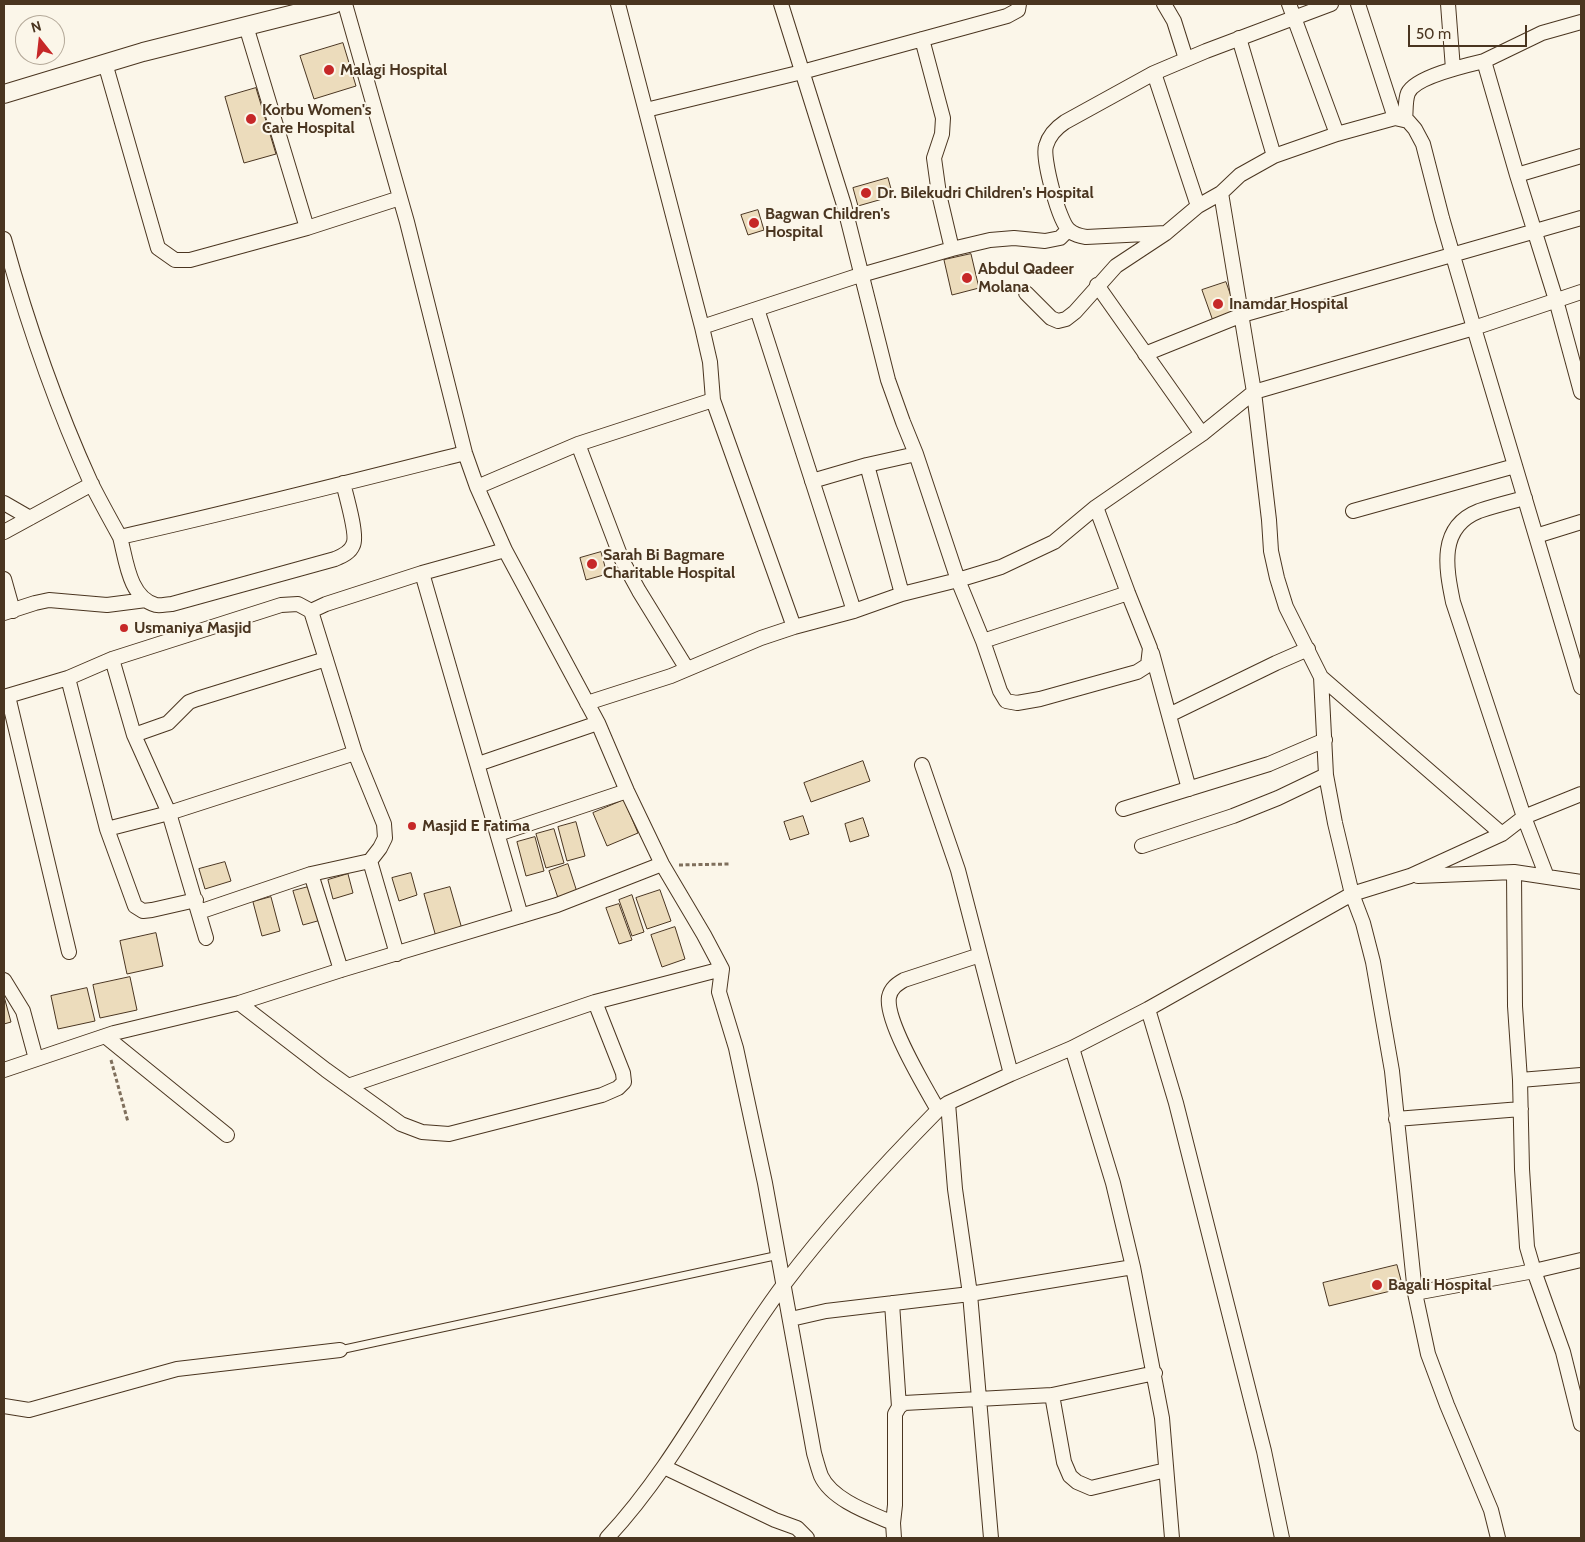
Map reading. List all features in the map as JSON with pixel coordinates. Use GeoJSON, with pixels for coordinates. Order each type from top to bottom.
{"type":"FeatureCollection","features":[{"type":"Feature","properties":{"kind":"street"},"geometry":{"type":"LineString","coordinates":[[4,94],[142,52],[334,4]]}},
{"type":"Feature","properties":{"kind":"street"},"geometry":{"type":"LineString","coordinates":[[345,4],[400,198],[465,453],[477,487],[505,550],[598,723],[627,791],[662,864],[722,969],[719,992],[736,1048],[765,1183],[814,1453],[822,1477],[832,1490],[853,1505],[893,1523]]}},
{"type":"Feature","properties":{"kind":"street"},"geometry":{"type":"LineString","coordinates":[[618,4],[702,327],[710,362],[713,400],[794,627]]}},
{"type":"Feature","properties":{"kind":"street"},"geometry":{"type":"LineString","coordinates":[[781,4],[844,205],[888,380],[916,454],[958,580],[1000,691],[1006,702],[1016,703],[1040,699],[1137,672],[1148,665],[1150,648]]}},
{"type":"Feature","properties":{"kind":"street"},"geometry":{"type":"LineString","coordinates":[[646,110],[802,72],[1008,16],[1018,10],[1019,4]]}},
{"type":"Feature","properties":{"kind":"street"},"geometry":{"type":"LineString","coordinates":[[1164,4],[1174,21],[1186,59]]}},
{"type":"Feature","properties":{"kind":"street"},"geometry":{"type":"LineString","coordinates":[[1289,4],[1337,134]]}},
{"type":"Feature","properties":{"kind":"street"},"geometry":{"type":"LineString","coordinates":[[1166,233],[1086,237],[1078,236],[1068,230],[1060,217],[1046,161],[1046,146],[1053,131],[1065,122],[1186,59],[1332,4]]}},
{"type":"Feature","properties":{"kind":"street"},"geometry":{"type":"LineString","coordinates":[[1358,4],[1400,119],[1415,129],[1423,144],[1453,256],[1524,498],[1577,656],[1581,687]]}},
{"type":"Feature","properties":{"kind":"street"},"geometry":{"type":"LineString","coordinates":[[1448,4],[1453,69]]}},
{"type":"Feature","properties":{"kind":"street"},"geometry":{"type":"LineString","coordinates":[[1400,119],[1408,93],[1414,84],[1453,69],[1484,61],[1542,32],[1581,22]]}},
{"type":"Feature","properties":{"kind":"street"},"geometry":{"type":"LineString","coordinates":[[246,26],[307,228]]}},
{"type":"Feature","properties":{"kind":"street"},"geometry":{"type":"LineString","coordinates":[[1239,38],[1274,156]]}},
{"type":"Feature","properties":{"kind":"street"},"geometry":{"type":"LineString","coordinates":[[922,39],[943,118],[942,134],[934,158],[939,194],[952,249]]}},
{"type":"Feature","properties":{"kind":"street"},"geometry":{"type":"LineString","coordinates":[[1484,61],[1556,300],[1581,392]]}},
{"type":"Feature","properties":{"kind":"street"},"geometry":{"type":"LineString","coordinates":[[106,63],[158,248],[175,260],[190,260],[307,228],[400,198]]}},
{"type":"Feature","properties":{"kind":"street"},"geometry":{"type":"LineString","coordinates":[[1154,74],[1198,206]]}},
{"type":"Feature","properties":{"kind":"street"},"geometry":{"type":"LineString","coordinates":[[1026,293],[1051,318],[1058,321],[1066,319],[1075,312],[1097,285],[1116,266],[1166,233],[1198,206],[1221,193],[1240,174],[1274,156],[1337,134],[1400,119]]}},
{"type":"Feature","properties":{"kind":"street"},"geometry":{"type":"LineString","coordinates":[[1517,175],[1581,156]]}},
{"type":"Feature","properties":{"kind":"street"},"geometry":{"type":"LineString","coordinates":[[1221,193],[1254,392],[1271,550],[1286,607],[1321,677],[1326,774],[1335,823],[1352,894],[1363,924],[1373,962],[1392,1071],[1415,1293],[1428,1354],[1491,1510],[1498,1538]]}},
{"type":"Feature","properties":{"kind":"street"},"geometry":{"type":"LineString","coordinates":[[1145,354],[1242,315],[1581,218]]}},
{"type":"Feature","properties":{"kind":"street"},"geometry":{"type":"LineString","coordinates":[[702,327],[862,275],[952,249],[990,240],[1014,238],[1045,240],[1060,238],[1068,230]]}},
{"type":"Feature","properties":{"kind":"street"},"geometry":{"type":"LineString","coordinates":[[4,239],[23,306],[66,424],[92,484],[120,537],[134,586],[143,599],[157,605],[172,604],[335,559],[348,552],[354,544],[354,531],[343,484]]}},
{"type":"Feature","properties":{"kind":"street"},"geometry":{"type":"LineString","coordinates":[[1097,285],[1202,434]]}},
{"type":"Feature","properties":{"kind":"street"},"geometry":{"type":"LineString","coordinates":[[587,703],[671,676],[761,638],[794,627],[902,594],[1001,567],[1054,542],[1096,507],[1202,434],[1254,392],[1474,328],[1581,292]]}},
{"type":"Feature","properties":{"kind":"street"},"geometry":{"type":"LineString","coordinates":[[757,309],[854,610]]}},
{"type":"Feature","properties":{"kind":"street"},"geometry":{"type":"LineString","coordinates":[[477,487],[578,444],[713,400]]}},
{"type":"Feature","properties":{"kind":"street"},"geometry":{"type":"LineString","coordinates":[[578,444],[622,560],[638,592],[686,669]]}},
{"type":"Feature","properties":{"kind":"street"},"geometry":{"type":"LineString","coordinates":[[120,537],[225,514],[465,453]]}},
{"type":"Feature","properties":{"kind":"street"},"geometry":{"type":"LineString","coordinates":[[812,480],[916,454]]}},
{"type":"Feature","properties":{"kind":"street"},"geometry":{"type":"LineString","coordinates":[[867,465],[902,594]]}},
{"type":"Feature","properties":{"kind":"street"},"geometry":{"type":"LineString","coordinates":[[1353,511],[1515,466]]}},
{"type":"Feature","properties":{"kind":"street"},"geometry":{"type":"LineString","coordinates":[[4,532],[92,484]]}},
{"type":"Feature","properties":{"kind":"street"},"geometry":{"type":"LineString","coordinates":[[1524,498],[1478,512],[1458,525],[1447,548],[1446,569],[1453,602],[1524,817],[1547,877]]}},
{"type":"Feature","properties":{"kind":"street"},"geometry":{"type":"LineString","coordinates":[[4,503],[30,518]]}},
{"type":"Feature","properties":{"kind":"street"},"geometry":{"type":"LineString","coordinates":[[1096,507],[1150,648],[1189,789]]}},
{"type":"Feature","properties":{"kind":"street"},"geometry":{"type":"LineString","coordinates":[[1536,536],[1581,522]]}},
{"type":"Feature","properties":{"kind":"street"},"geometry":{"type":"LineString","coordinates":[[311,611],[326,604],[422,573],[505,550]]}},
{"type":"Feature","properties":{"kind":"street"},"geometry":{"type":"LineString","coordinates":[[422,573],[521,916]]}},
{"type":"Feature","properties":{"kind":"street"},"geometry":{"type":"LineString","coordinates":[[4,580],[8,612],[49,600],[107,605],[146,600]]}},
{"type":"Feature","properties":{"kind":"street"},"geometry":{"type":"LineString","coordinates":[[983,642],[1128,593]]}},
{"type":"Feature","properties":{"kind":"street"},"geometry":{"type":"LineString","coordinates":[[68,678],[107,829],[135,906],[143,911],[197,906],[311,874],[370,861],[385,838],[384,824],[355,753],[311,611],[298,604],[281,605],[112,659],[68,678],[6,697],[68,952]]}},
{"type":"Feature","properties":{"kind":"street"},"geometry":{"type":"LineString","coordinates":[[1169,715],[1308,649]]}},
{"type":"Feature","properties":{"kind":"street"},"geometry":{"type":"LineString","coordinates":[[112,659],[134,735],[169,813],[206,938]]}},
{"type":"Feature","properties":{"kind":"street"},"geometry":{"type":"LineString","coordinates":[[134,735],[168,723],[189,702],[326,659]]}},
{"type":"Feature","properties":{"kind":"street"},"geometry":{"type":"LineString","coordinates":[[1321,677],[1502,834]]}},
{"type":"Feature","properties":{"kind":"street"},"geometry":{"type":"LineString","coordinates":[[478,764],[598,723]]}},
{"type":"Feature","properties":{"kind":"street"},"geometry":{"type":"LineString","coordinates":[[1123,809],[1269,764],[1324,740]]}},
{"type":"Feature","properties":{"kind":"street"},"geometry":{"type":"LineString","coordinates":[[107,829],[169,813],[355,753]]}},
{"type":"Feature","properties":{"kind":"street"},"geometry":{"type":"LineString","coordinates":[[922,765],[958,870],[1010,1074]]}},
{"type":"Feature","properties":{"kind":"street"},"geometry":{"type":"LineString","coordinates":[[1142,846],[1242,813],[1278,798],[1326,774]]}},
{"type":"Feature","properties":{"kind":"street"},"geometry":{"type":"LineString","coordinates":[[498,834],[627,791]]}},
{"type":"Feature","properties":{"kind":"street"},"geometry":{"type":"LineString","coordinates":[[607,1538],[622,1522],[664,1467],[716,1384],[784,1284],[876,1173],[943,1106],[1010,1074],[1072,1048],[1148,1009],[1352,894],[1410,876],[1502,834],[1524,817],[1581,794]]}},
{"type":"Feature","properties":{"kind":"street"},"geometry":{"type":"LineString","coordinates":[[370,861],[397,954]]}},
{"type":"Feature","properties":{"kind":"street"},"geometry":{"type":"LineString","coordinates":[[4,1070],[105,1036],[239,1003],[341,970],[557,906],[662,864]]}},
{"type":"Feature","properties":{"kind":"street"},"geometry":{"type":"LineString","coordinates":[[1410,876],[1514,872],[1581,882]]}},
{"type":"Feature","properties":{"kind":"street"},"geometry":{"type":"LineString","coordinates":[[1514,872],[1514,1006],[1520,1080],[1522,1169],[1527,1247],[1563,1352],[1581,1424]]}},
{"type":"Feature","properties":{"kind":"street"},"geometry":{"type":"LineString","coordinates":[[311,874],[341,970]]}},
{"type":"Feature","properties":{"kind":"street"},"geometry":{"type":"LineString","coordinates":[[980,955],[904,980],[894,986],[889,996],[889,1008],[899,1036],[914,1067],[943,1106],[970,1294],[991,1538]]}},
{"type":"Feature","properties":{"kind":"street"},"geometry":{"type":"LineString","coordinates":[[348,1086],[595,1002],[722,969]]}},
{"type":"Feature","properties":{"kind":"street"},"geometry":{"type":"LineString","coordinates":[[4,980],[23,1011],[36,1059]]}},
{"type":"Feature","properties":{"kind":"street"},"geometry":{"type":"LineString","coordinates":[[239,1003],[401,1124],[422,1132],[449,1134],[602,1095],[618,1088],[624,1082],[623,1073],[595,1002]]}},
{"type":"Feature","properties":{"kind":"street"},"geometry":{"type":"LineString","coordinates":[[1148,1009],[1176,1103],[1264,1451],[1282,1538]]}},
{"type":"Feature","properties":{"kind":"street"},"geometry":{"type":"LineString","coordinates":[[105,1036],[227,1135]]}},
{"type":"Feature","properties":{"kind":"street"},"geometry":{"type":"LineString","coordinates":[[1072,1048],[1113,1183],[1134,1267],[1162,1418],[1172,1538]]}},
{"type":"Feature","properties":{"kind":"street"},"geometry":{"type":"LineString","coordinates":[[1520,1080],[1581,1075]]}},
{"type":"Feature","properties":{"kind":"street"},"geometry":{"type":"LineString","coordinates":[[1396,1119],[1521,1109]]}},
{"type":"Feature","properties":{"kind":"street"},"geometry":{"type":"LineString","coordinates":[[1415,1293],[1534,1271],[1581,1260]]}},
{"type":"Feature","properties":{"kind":"street"},"geometry":{"type":"LineString","coordinates":[[791,1319],[826,1311],[970,1294],[1134,1267]]}},
{"type":"Feature","properties":{"kind":"street"},"geometry":{"type":"LineString","coordinates":[[892,1303],[899,1407]]}},
{"type":"Feature","properties":{"kind":"street"},"geometry":{"type":"LineString","coordinates":[[4,1406],[29,1410],[177,1369],[340,1350]]}},
{"type":"Feature","properties":{"kind":"street"},"geometry":{"type":"LineString","coordinates":[[894,1538],[895,1414],[904,1403],[1052,1395],[1155,1373]]}},
{"type":"Feature","properties":{"kind":"street"},"geometry":{"type":"LineString","coordinates":[[1052,1395],[1064,1462],[1070,1476],[1077,1482],[1091,1488],[1166,1470]]}},
{"type":"Feature","properties":{"kind":"street"},"geometry":{"type":"LineString","coordinates":[[664,1467],[775,1520],[797,1528],[807,1538]]}},
{"type":"Feature","properties":{"kind":"lane"},"geometry":{"type":"LineString","coordinates":[[340,1350],[779,1255]]}},
{"type":"Feature","properties":{"kind":"path"},"geometry":{"type":"LineString","coordinates":[[662,864],[729,864]]}},
{"type":"Feature","properties":{"kind":"path"},"geometry":{"type":"LineString","coordinates":[[105,1036],[128,1122]]}},
{"type":"Feature","properties":{"kind":"building"},"geometry":{"type":"Polygon","coordinates":[[[343,43],[356,86],[314,99],[300,56],[343,43]]]}},
{"type":"Feature","properties":{"kind":"building"},"geometry":{"type":"Polygon","coordinates":[[[256,88],[276,154],[244,163],[225,97],[256,88]]]}},
{"type":"Feature","properties":{"kind":"building"},"geometry":{"type":"Polygon","coordinates":[[[888,178],[893,196],[858,206],[853,188],[888,178]]]}},
{"type":"Feature","properties":{"kind":"building"},"geometry":{"type":"Polygon","coordinates":[[[758,210],[764,230],[748,235],[741,215],[758,210]]]}},
{"type":"Feature","properties":{"kind":"building"},"geometry":{"type":"Polygon","coordinates":[[[971,254],[979,288],[952,295],[944,260],[971,254]]]}},
{"type":"Feature","properties":{"kind":"building"},"geometry":{"type":"Polygon","coordinates":[[[1226,282],[1237,313],[1213,321],[1202,290],[1226,282]]]}},
{"type":"Feature","properties":{"kind":"building"},"geometry":{"type":"Polygon","coordinates":[[[601,552],[607,574],[586,580],[580,558],[601,552]]]}},
{"type":"Feature","properties":{"kind":"building"},"geometry":{"type":"Polygon","coordinates":[[[863,761],[870,781],[811,802],[804,783],[863,761]]]}},
{"type":"Feature","properties":{"kind":"building"},"geometry":{"type":"Polygon","coordinates":[[[624,800],[638,833],[607,846],[593,813],[624,800]]]}},
{"type":"Feature","properties":{"kind":"building"},"geometry":{"type":"Polygon","coordinates":[[[803,816],[809,834],[790,840],[784,822],[803,816]]]}},
{"type":"Feature","properties":{"kind":"building"},"geometry":{"type":"Polygon","coordinates":[[[863,818],[869,836],[850,842],[845,824],[863,818]]]}},
{"type":"Feature","properties":{"kind":"building"},"geometry":{"type":"Polygon","coordinates":[[[576,822],[585,856],[567,861],[558,827],[576,822]]]}},
{"type":"Feature","properties":{"kind":"building"},"geometry":{"type":"Polygon","coordinates":[[[554,829],[564,863],[546,868],[536,834],[554,829]]]}},
{"type":"Feature","properties":{"kind":"building"},"geometry":{"type":"Polygon","coordinates":[[[535,837],[544,871],[526,876],[517,842],[535,837]]]}},
{"type":"Feature","properties":{"kind":"building"},"geometry":{"type":"Polygon","coordinates":[[[225,862],[231,881],[205,889],[199,869],[225,862]]]}},
{"type":"Feature","properties":{"kind":"building"},"geometry":{"type":"Polygon","coordinates":[[[568,864],[577,892],[558,898],[549,871],[568,864]]]}},
{"type":"Feature","properties":{"kind":"building"},"geometry":{"type":"Polygon","coordinates":[[[411,873],[417,895],[399,901],[392,878],[411,873]]]}},
{"type":"Feature","properties":{"kind":"building"},"geometry":{"type":"Polygon","coordinates":[[[348,874],[353,893],[333,899],[328,880],[348,874]]]}},
{"type":"Feature","properties":{"kind":"building"},"geometry":{"type":"Polygon","coordinates":[[[312,886],[321,920],[303,925],[293,891],[312,886]]]}},
{"type":"Feature","properties":{"kind":"building"},"geometry":{"type":"Polygon","coordinates":[[[450,887],[462,929],[436,937],[424,894],[450,887]]]}},
{"type":"Feature","properties":{"kind":"building"},"geometry":{"type":"Polygon","coordinates":[[[660,890],[671,921],[647,929],[636,898],[660,890]]]}},
{"type":"Feature","properties":{"kind":"building"},"geometry":{"type":"Polygon","coordinates":[[[632,895],[644,932],[632,936],[619,900],[632,895]]]}},
{"type":"Feature","properties":{"kind":"building"},"geometry":{"type":"Polygon","coordinates":[[[271,897],[280,931],[262,936],[253,902],[271,897]]]}},
{"type":"Feature","properties":{"kind":"building"},"geometry":{"type":"Polygon","coordinates":[[[619,904],[632,940],[619,944],[606,908],[619,904]]]}},
{"type":"Feature","properties":{"kind":"building"},"geometry":{"type":"Polygon","coordinates":[[[675,927],[685,959],[662,967],[651,935],[675,927]]]}},
{"type":"Feature","properties":{"kind":"building"},"geometry":{"type":"Polygon","coordinates":[[[156,933],[163,966],[127,974],[120,941],[156,933]]]}},
{"type":"Feature","properties":{"kind":"building"},"geometry":{"type":"Polygon","coordinates":[[[130,977],[137,1010],[100,1018],[93,985],[130,977]]]}},
{"type":"Feature","properties":{"kind":"building"},"geometry":{"type":"Polygon","coordinates":[[[87,988],[95,1021],[58,1029],[51,996],[87,988]]]}},
{"type":"Feature","properties":{"kind":"building"},"geometry":{"type":"Polygon","coordinates":[[[4,1001],[11,1022],[4,1024],[4,1001]]]}},
{"type":"Feature","properties":{"kind":"building"},"geometry":{"type":"Polygon","coordinates":[[[1397,1265],[1403,1288],[1329,1306],[1323,1283],[1397,1265]]]}},
{"type":"Feature","properties":{"kind":"place","name":"Malagi Hospital"},"geometry":{"type":"Point","coordinates":[329,70]}},
{"type":"Feature","properties":{"kind":"place","name":"Korbu Women's Care Hospital"},"geometry":{"type":"Point","coordinates":[251,119]}},
{"type":"Feature","properties":{"kind":"place","name":"Dr. Bilekudri Children's Hospital"},"geometry":{"type":"Point","coordinates":[866,193]}},
{"type":"Feature","properties":{"kind":"place","name":"Bagwan Children's Hospital"},"geometry":{"type":"Point","coordinates":[754,223]}},
{"type":"Feature","properties":{"kind":"place","name":"Abdul Qadeer Molana"},"geometry":{"type":"Point","coordinates":[967,278]}},
{"type":"Feature","properties":{"kind":"place","name":"Inamdar Hospital"},"geometry":{"type":"Point","coordinates":[1218,304]}},
{"type":"Feature","properties":{"kind":"place","name":"Sarah Bi Bagmare Charitable Hospital"},"geometry":{"type":"Point","coordinates":[592,564]}},
{"type":"Feature","properties":{"kind":"place","name":"Usmaniya Masjid"},"geometry":{"type":"Point","coordinates":[124,628]}},
{"type":"Feature","properties":{"kind":"place","name":"Masjid E Fatima"},"geometry":{"type":"Point","coordinates":[412,826]}},
{"type":"Feature","properties":{"kind":"place","name":"Bagali Hospital"},"geometry":{"type":"Point","coordinates":[1377,1285]}}]}
